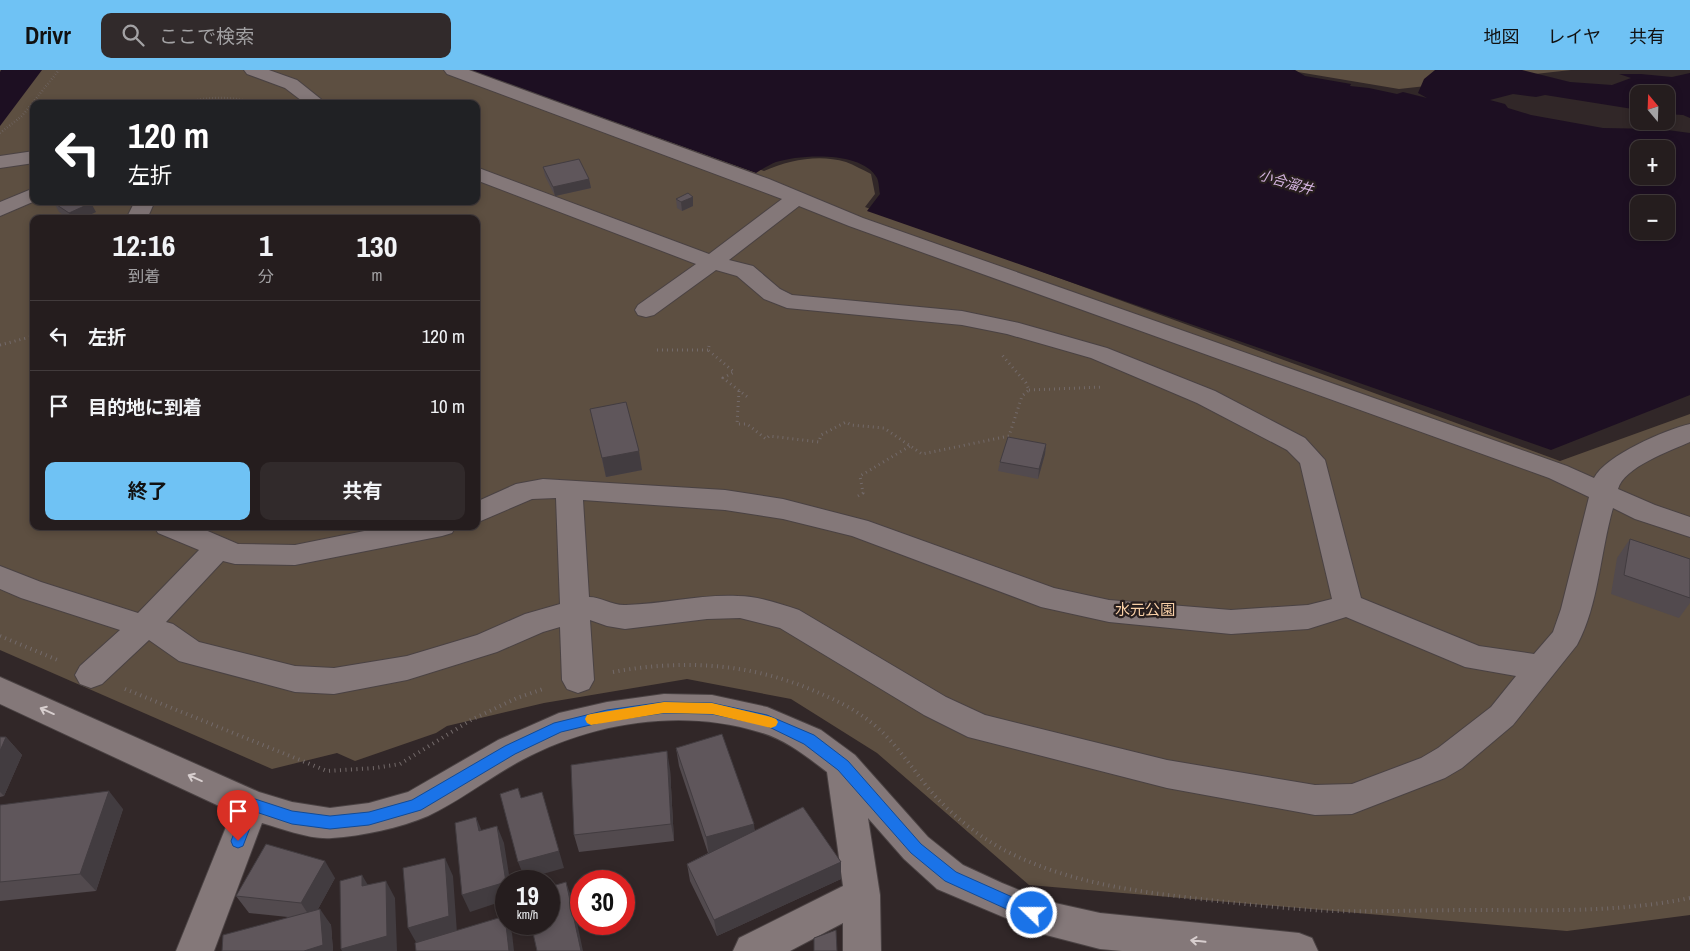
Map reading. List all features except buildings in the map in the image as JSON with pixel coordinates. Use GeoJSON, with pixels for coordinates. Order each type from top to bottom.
{"type":"FeatureCollection","features":[{"type":"Feature","properties":{"kind":"street"},"geometry":{"type":"LineString","coordinates":[[253,70],[291,84],[313,100]]}},
{"type":"Feature","properties":{"kind":"street"},"geometry":{"type":"LineString","coordinates":[[453,70],[762,183],[856,222],[1558,472],[1646,512],[1690,527]]}},
{"type":"Feature","properties":{"kind":"street"},"geometry":{"type":"LineString","coordinates":[[0,162],[30,158]]}},
{"type":"Feature","properties":{"kind":"street"},"geometry":{"type":"LineString","coordinates":[[480,175],[712,263],[745,272],[772,294],[787,301],[962,318],[1012,328],[1099,353],[1206,396],[1296,444],[1312,460],[1348,605]]}},
{"type":"Feature","properties":{"kind":"street"},"geometry":{"type":"LineString","coordinates":[[0,210],[30,196]]}},
{"type":"Feature","properties":{"kind":"street"},"geometry":{"type":"LineString","coordinates":[[646,310],[712,263],[797,197]]}},
{"type":"Feature","properties":{"kind":"street"},"geometry":{"type":"LineString","coordinates":[[0,577],[31,590],[162,632],[190,652],[295,679],[334,681],[408,668],[486,644],[536,622],[591,608],[606,615],[625,617],[707,608],[740,608],[788,618],[935,706],[979,727],[1167,774],[1315,800],[1352,799],[1433,768],[1450,758],[1502,716],[1566,637],[1576,610],[1596,518],[1608,477],[1631,459],[1690,432]]}},
{"type":"Feature","properties":{"kind":"street"},"geometry":{"type":"LineString","coordinates":[[480,511],[526,491],[543,488],[725,500],[783,509],[858,528],[1051,599],[1109,611],[1231,622],[1308,617],[1348,605],[1476,658],[1542,668]]}},
{"type":"Feature","properties":{"kind":"street"},"geometry":{"type":"LineString","coordinates":[[569,489],[578,680]]}},
{"type":"Feature","properties":{"kind":"street"},"geometry":{"type":"LineString","coordinates":[[177,530],[235,554],[295,555],[422,530]]}},
{"type":"Feature","properties":{"kind":"street"},"geometry":{"type":"LineString","coordinates":[[91,675],[142,627],[218,548]]}},
{"type":"Feature","properties":{"kind":"street"},"geometry":{"type":"LineString","coordinates":[[0,690],[252,805],[292,817],[330,822],[369,818],[416,806],[510,750],[559,727],[607,715],[664,708],[712,708],[767,720],[809,740],[843,766],[916,848],[950,877],[1046,918],[1100,931],[1299,951]]}},
{"type":"Feature","properties":{"kind":"street"},"geometry":{"type":"LineString","coordinates":[[843,766],[862,895],[862,951]]}},
{"type":"Feature","properties":{"kind":"street"},"geometry":{"type":"LineString","coordinates":[[195,951],[252,805]]}},
{"type":"Feature","properties":{"kind":"street"},"geometry":{"type":"LineString","coordinates":[[752,951],[862,895]]}},
{"type":"Feature","properties":{"kind":"path"},"geometry":{"type":"LineString","coordinates":[[35,100],[59,70]]}},
{"type":"Feature","properties":{"kind":"path"},"geometry":{"type":"LineString","coordinates":[[207,100],[220,98],[248,100]]}},
{"type":"Feature","properties":{"kind":"path"},"geometry":{"type":"LineString","coordinates":[[0,133],[22,116],[30,106]]}},
{"type":"Feature","properties":{"kind":"path"},"geometry":{"type":"LineString","coordinates":[[979,321],[986,335],[1026,383],[1029,390]]}},
{"type":"Feature","properties":{"kind":"path"},"geometry":{"type":"LineString","coordinates":[[0,345],[30,337]]}},
{"type":"Feature","properties":{"kind":"path"},"geometry":{"type":"LineString","coordinates":[[708,350],[709,346]]}},
{"type":"Feature","properties":{"kind":"path"},"geometry":{"type":"LineString","coordinates":[[657,350],[708,350],[734,372],[723,378],[750,399]]}},
{"type":"Feature","properties":{"kind":"path"},"geometry":{"type":"LineString","coordinates":[[739,391],[737,424],[747,424],[766,439],[769,436],[819,442],[821,435],[846,422],[851,425],[884,428],[922,454],[1009,436],[1022,396],[1029,390],[1105,386]]}},
{"type":"Feature","properties":{"kind":"path"},"geometry":{"type":"LineString","coordinates":[[855,498],[863,493],[860,476],[910,446]]}},
{"type":"Feature","properties":{"kind":"green space","name":"水元公園"},"geometry":{"type":"Polygon","coordinates":[[[0,70],[485,70],[764,171],[804,159],[825,158],[846,162],[871,174],[875,194],[865,207],[1560,461],[1690,414],[1690,915],[1567,931],[1029,885],[877,753],[791,699],[687,679],[544,703],[447,726],[436,733],[355,761],[337,753],[272,769],[0,650],[0,70]]]}},
{"type":"Feature","properties":{"kind":"green space"},"geometry":{"type":"Polygon","coordinates":[[[1286,70],[1571,70],[1399,89],[1286,70]]]}},
{"type":"Feature","properties":{"kind":"water"},"geometry":{"type":"Polygon","coordinates":[[[1,70],[42,70],[0,126],[0,72],[1,70]]]}},
{"type":"Feature","properties":{"kind":"water","name":"小合溜井"},"geometry":{"type":"Polygon","coordinates":[[[470,70],[1295,70],[1305,76],[1351,84],[1350,86],[1397,94],[1403,92],[1427,98],[1418,93],[1424,79],[1435,70],[1522,70],[1570,82],[1612,85],[1631,78],[1619,74],[1672,77],[1690,73],[1690,118],[1675,115],[1675,85],[1630,85],[1630,109],[1545,95],[1536,97],[1513,94],[1490,100],[1531,115],[1603,128],[1668,130],[1690,133],[1690,395],[1551,450],[867,211],[880,194],[879,184],[870,169],[859,163],[845,159],[815,156],[787,159],[756,173],[470,70]]]}},
{"type":"Feature","properties":{"kind":"slow traffic"},"geometry":{"type":"LineString","coordinates":[[591,719],[607,715],[664,708],[712,708],[771,722]]}},
{"type":"Feature","properties":{"kind":"route"},"geometry":{"type":"LineString","coordinates":[[238,841],[252,805],[292,817],[330,822],[369,818],[416,806],[510,750],[559,727],[607,715],[664,708],[712,708],[767,720],[809,740],[843,766],[916,848],[950,877],[1032,913]]}}]}
